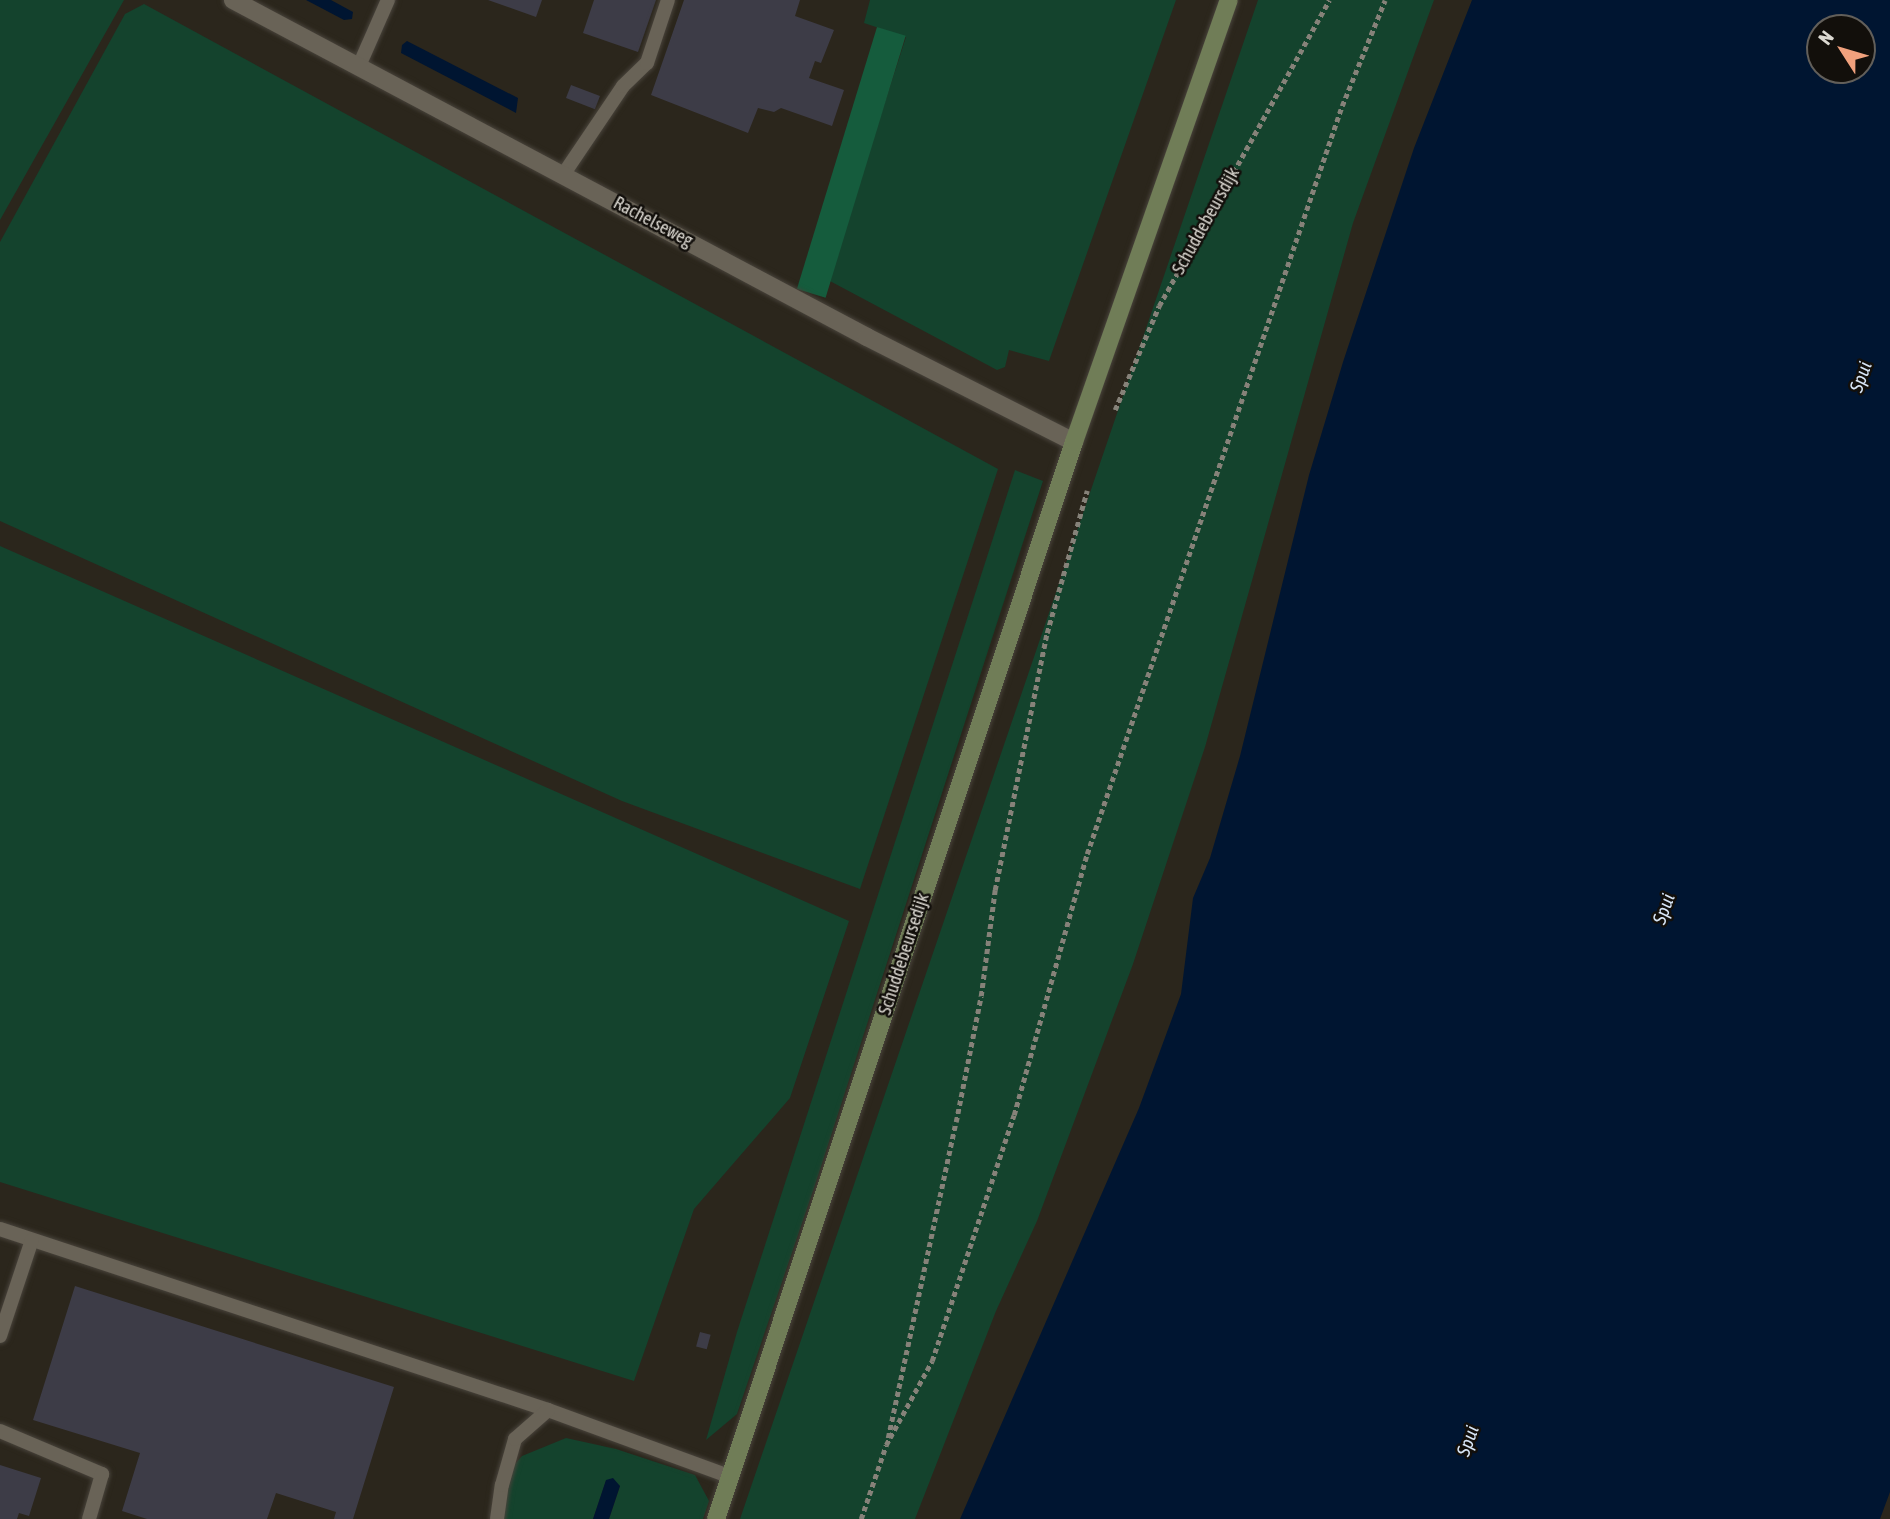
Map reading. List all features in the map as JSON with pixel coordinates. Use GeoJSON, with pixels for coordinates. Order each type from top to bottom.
{"type":"FeatureCollection","features":[{"type":"Feature","properties":{"kind":"street","name":"Rachelseweg"},"geometry":{"type":"LineString","coordinates":[[233,0],[867,337],[1074,442]]}},
{"type":"Feature","properties":{"kind":"street","name":"Schuddebeursedijk"},"geometry":{"type":"LineString","coordinates":[[716,1519],[1074,442],[1229,0]]}},
{"type":"Feature","properties":{"kind":"lane"},"geometry":{"type":"LineString","coordinates":[[359,66],[388,0]]}},
{"type":"Feature","properties":{"kind":"lane"},"geometry":{"type":"LineString","coordinates":[[563,174],[623,86],[647,63],[668,0]]}},
{"type":"Feature","properties":{"kind":"lane"},"geometry":{"type":"LineString","coordinates":[[0,1229],[548,1410],[731,1478]]}},
{"type":"Feature","properties":{"kind":"lane"},"geometry":{"type":"LineString","coordinates":[[0,1336],[32,1240]]}},
{"type":"Feature","properties":{"kind":"lane"},"geometry":{"type":"LineString","coordinates":[[497,1519],[502,1485],[515,1440],[548,1410]]}},
{"type":"Feature","properties":{"kind":"lane"},"geometry":{"type":"LineString","coordinates":[[0,1431],[102,1474],[89,1519]]}},
{"type":"Feature","properties":{"kind":"path","name":"Schuddebeursdijk"},"geometry":{"type":"LineString","coordinates":[[1114,412],[1160,306],[1329,0]]}},
{"type":"Feature","properties":{"kind":"path"},"geometry":{"type":"LineString","coordinates":[[887,1445],[932,1361],[1014,1115],[1087,854],[1342,106],[1385,0]]}},
{"type":"Feature","properties":{"kind":"path"},"geometry":{"type":"LineString","coordinates":[[861,1519],[887,1445],[981,996],[995,890],[1047,633],[1088,490]]}},
{"type":"Feature","properties":{"kind":"green space"},"geometry":{"type":"Polygon","coordinates":[[[0,0],[124,0],[0,220],[0,0]]]}},
{"type":"Feature","properties":{"kind":"green space"},"geometry":{"type":"Polygon","coordinates":[[[870,0],[1176,0],[1049,361],[1009,350],[1005,367],[997,370],[828,280],[906,37],[864,23],[870,0]]]}},
{"type":"Feature","properties":{"kind":"green space"},"geometry":{"type":"Polygon","coordinates":[[[1258,0],[1434,0],[1353,223],[1205,747],[1133,964],[1037,1221],[996,1311],[915,1519],[740,1519],[1258,0]]]}},
{"type":"Feature","properties":{"kind":"green space"},"geometry":{"type":"Polygon","coordinates":[[[144,4],[998,469],[860,889],[622,801],[0,521],[0,242],[125,14],[144,4]]]}},
{"type":"Feature","properties":{"kind":"green space"},"geometry":{"type":"Polygon","coordinates":[[[877,27],[906,36],[826,298],[797,289],[877,27]]]}},
{"type":"Feature","properties":{"kind":"green space"},"geometry":{"type":"Polygon","coordinates":[[[1015,470],[1043,481],[815,1185],[737,1414],[706,1440],[737,1332],[1015,470]]]}},
{"type":"Feature","properties":{"kind":"green space"},"geometry":{"type":"Polygon","coordinates":[[[0,546],[849,921],[790,1098],[694,1209],[634,1381],[0,1182],[0,546]]]}},
{"type":"Feature","properties":{"kind":"green space"},"geometry":{"type":"Polygon","coordinates":[[[566,1438],[616,1449],[695,1475],[709,1501],[703,1519],[609,1519],[620,1486],[606,1481],[593,1519],[499,1519],[507,1473],[522,1456],[566,1438]]]}},
{"type":"Feature","properties":{"kind":"water"},"geometry":{"type":"Polygon","coordinates":[[[306,0],[331,0],[353,12],[352,19],[344,20],[306,0]]]}},
{"type":"Feature","properties":{"kind":"water","name":"Spui"},"geometry":{"type":"Polygon","coordinates":[[[1472,0],[1890,0],[1890,1492],[1880,1519],[960,1519],[1139,1108],[1181,994],[1193,898],[1210,858],[1240,756],[1309,475],[1343,362],[1414,148],[1472,0]]]}},
{"type":"Feature","properties":{"kind":"water"},"geometry":{"type":"Polygon","coordinates":[[[407,41],[518,98],[516,113],[401,53],[402,45],[407,41]]]}},
{"type":"Feature","properties":{"kind":"water"},"geometry":{"type":"Polygon","coordinates":[[[613,1478],[620,1486],[609,1519],[593,1519],[606,1480],[613,1478]]]}},
{"type":"Feature","properties":{"kind":"building"},"geometry":{"type":"Polygon","coordinates":[[[488,0],[542,0],[536,17],[488,0]]]}},
{"type":"Feature","properties":{"kind":"building"},"geometry":{"type":"Polygon","coordinates":[[[594,0],[656,0],[638,52],[583,33],[594,0]]]}},
{"type":"Feature","properties":{"kind":"building"},"geometry":{"type":"Polygon","coordinates":[[[684,0],[800,0],[795,16],[834,30],[821,63],[815,61],[809,78],[844,90],[832,126],[781,108],[774,112],[758,108],[748,133],[651,95],[684,0]]]}},
{"type":"Feature","properties":{"kind":"building"},"geometry":{"type":"Polygon","coordinates":[[[571,85],[600,96],[595,109],[566,98],[571,85]]]}},
{"type":"Feature","properties":{"kind":"building"},"geometry":{"type":"Polygon","coordinates":[[[75,1286],[394,1387],[353,1519],[334,1519],[336,1512],[276,1493],[267,1519],[147,1519],[122,1511],[140,1453],[33,1420],[75,1286]]]}},
{"type":"Feature","properties":{"kind":"building"},"geometry":{"type":"Polygon","coordinates":[[[700,1332],[711,1335],[707,1349],[696,1346],[700,1332]]]}},
{"type":"Feature","properties":{"kind":"building"},"geometry":{"type":"Polygon","coordinates":[[[0,1465],[41,1478],[29,1516],[19,1513],[17,1519],[0,1519],[0,1465]]]}}]}
